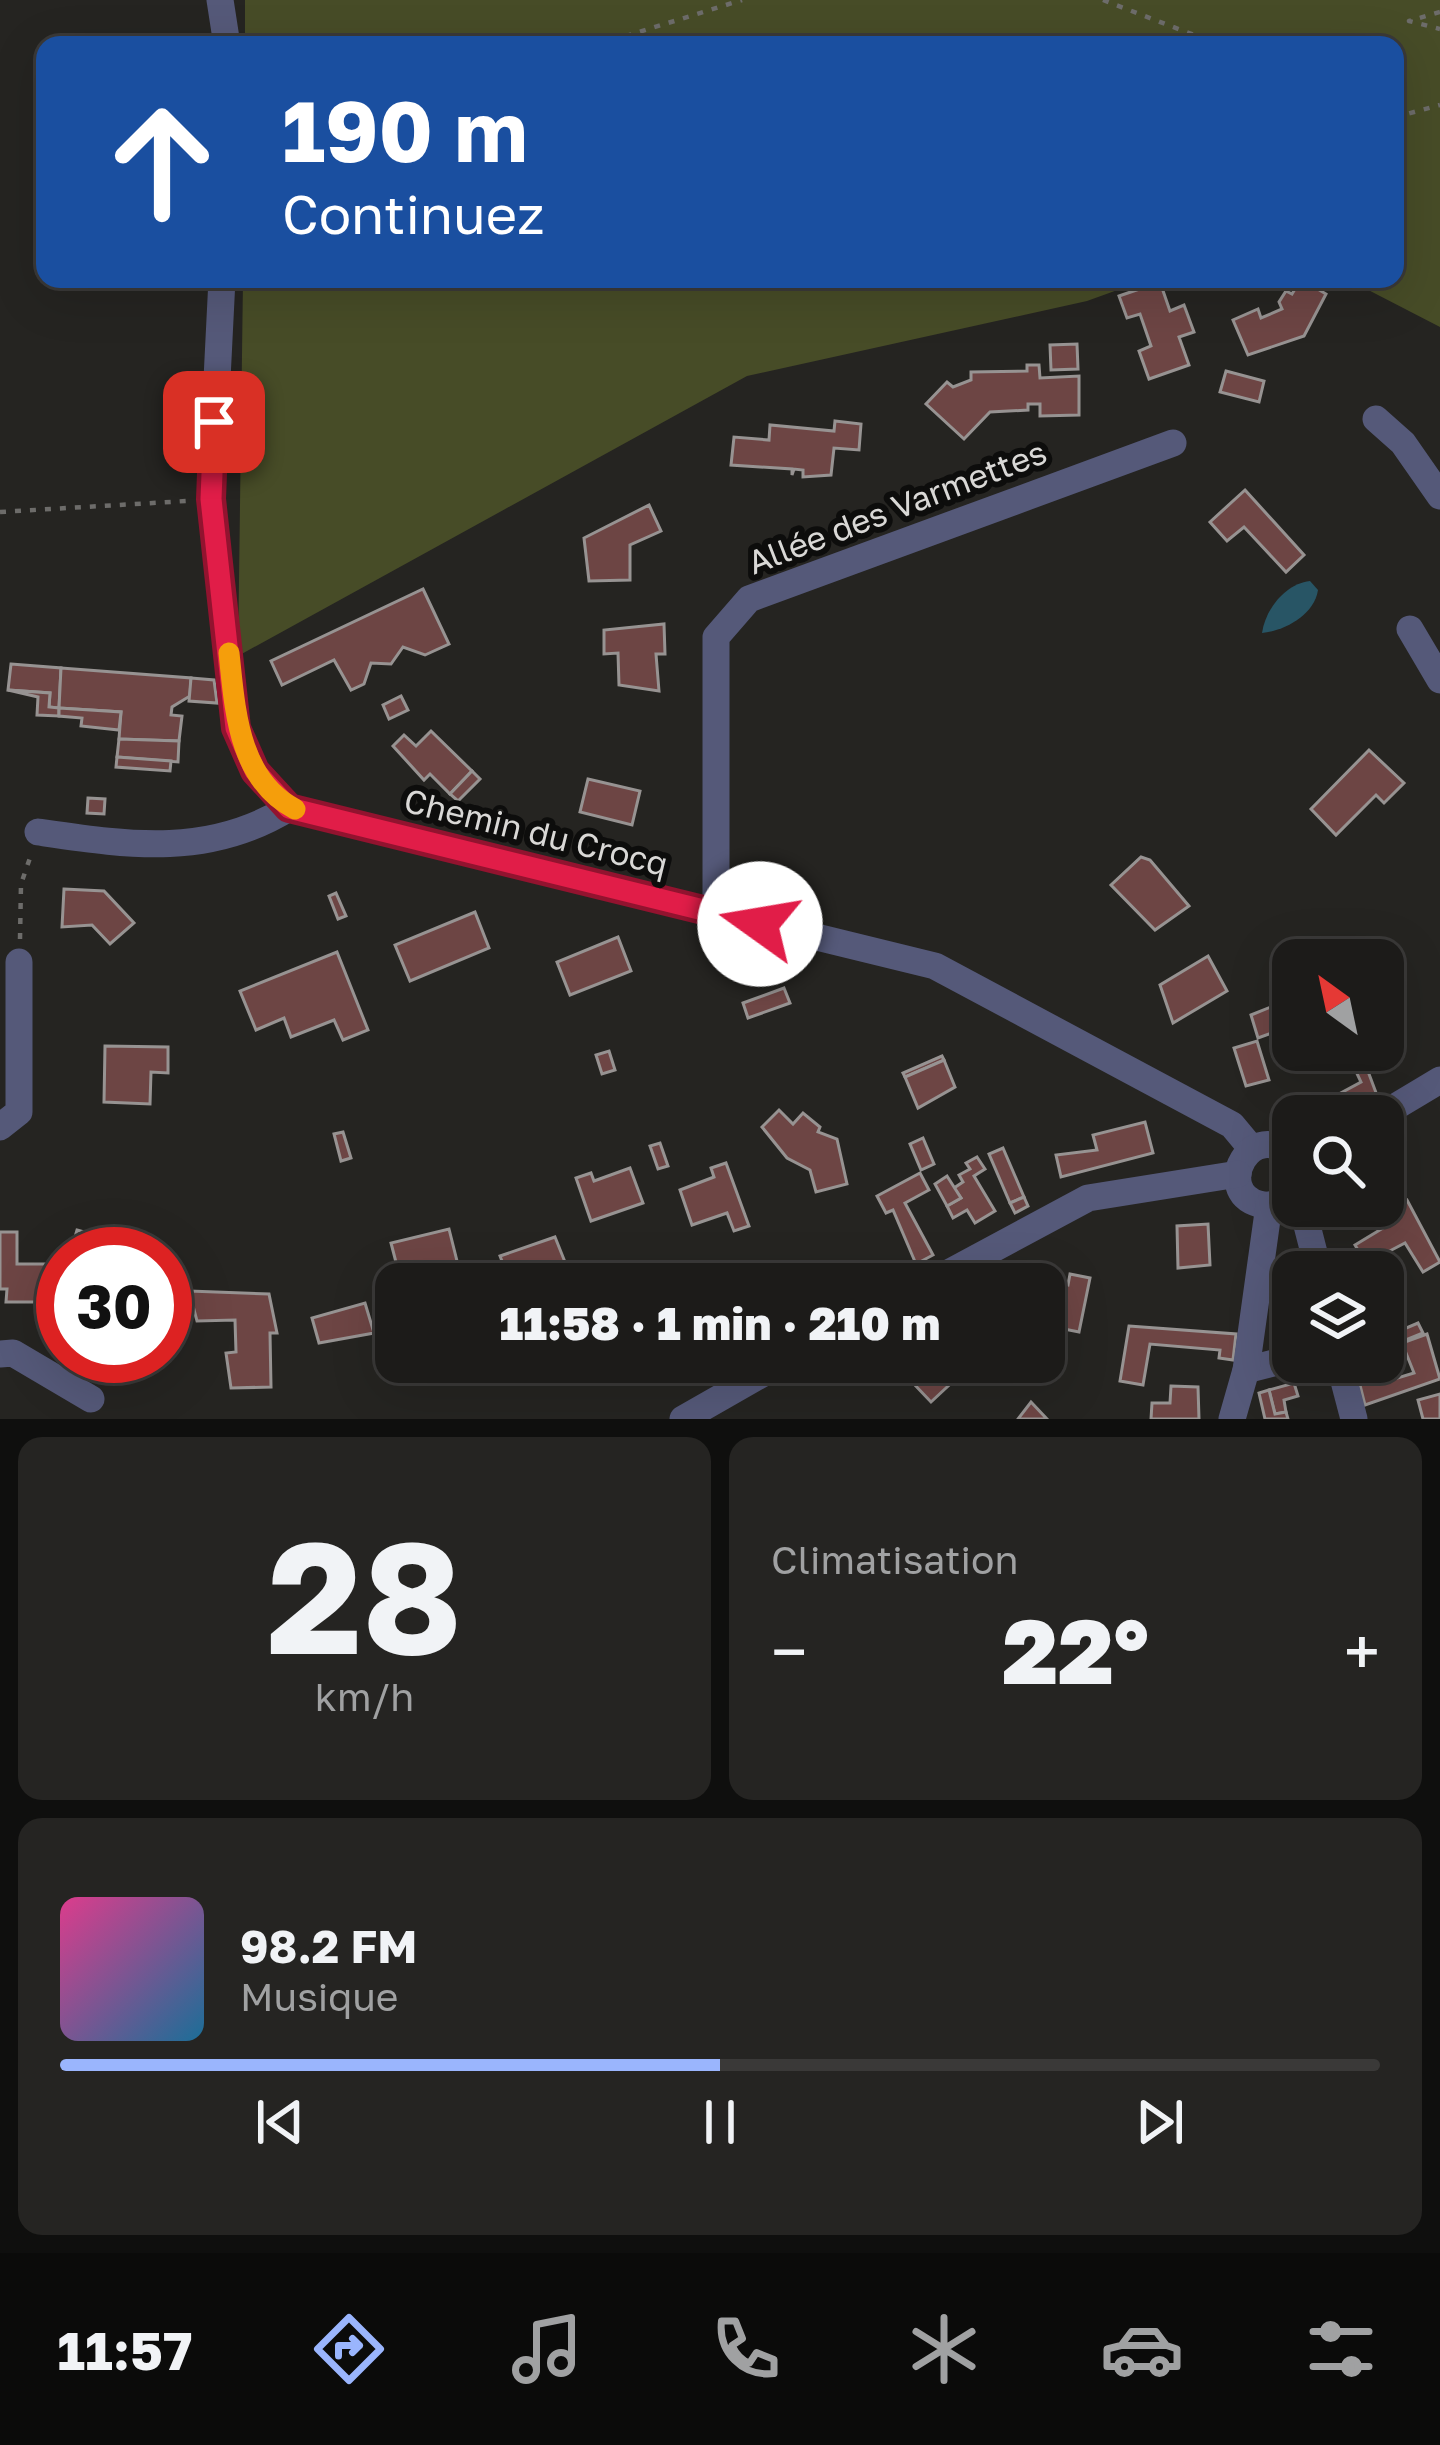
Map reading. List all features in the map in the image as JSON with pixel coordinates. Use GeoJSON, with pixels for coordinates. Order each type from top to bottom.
{"type":"FeatureCollection","features":[{"type":"Feature","properties":{"kind":"street"},"geometry":{"type":"LineString","coordinates":[[220,0],[226,36]]}},
{"type":"Feature","properties":{"kind":"street"},"geometry":{"type":"LineString","coordinates":[[38,832],[146,848],[256,829],[289,808],[255,771],[236,728],[211,499],[222,288]]}},
{"type":"Feature","properties":{"kind":"street"},"geometry":{"type":"LineString","coordinates":[[1376,419],[1403,443],[1440,496]]}},
{"type":"Feature","properties":{"kind":"street","name":"Allée des Varmettes"},"geometry":{"type":"LineString","coordinates":[[716,914],[716,637],[748,599],[1173,442]]}},
{"type":"Feature","properties":{"kind":"street"},"geometry":{"type":"LineString","coordinates":[[1410,629],[1440,680]]}},
{"type":"Feature","properties":{"kind":"street","name":"Chemin du Crocq"},"geometry":{"type":"LineString","coordinates":[[289,808],[935,965],[1232,1125],[1245,1161],[1250,1200],[1272,1199]]}},
{"type":"Feature","properties":{"kind":"street"},"geometry":{"type":"LineString","coordinates":[[0,1127],[19,1112],[19,962]]}},
{"type":"Feature","properties":{"kind":"street"},"geometry":{"type":"LineString","coordinates":[[1404,1102],[1440,1080]]}},
{"type":"Feature","properties":{"kind":"street"},"geometry":{"type":"LineString","coordinates":[[967,1263],[1088,1198],[1245,1161],[1272,1149]]}},
{"type":"Feature","properties":{"kind":"street"},"geometry":{"type":"LineString","coordinates":[[1232,1419],[1275,1227]]}},
{"type":"Feature","properties":{"kind":"street"},"geometry":{"type":"LineString","coordinates":[[0,1354],[13,1353],[91,1399]]}},
{"type":"Feature","properties":{"kind":"street"},"geometry":{"type":"LineString","coordinates":[[1246,1370],[1272,1363]]}},
{"type":"Feature","properties":{"kind":"street"},"geometry":{"type":"LineString","coordinates":[[683,1419],[746,1383]]}},
{"type":"Feature","properties":{"kind":"street"},"geometry":{"type":"LineString","coordinates":[[1345,1383],[1354,1419]]}},
{"type":"Feature","properties":{"kind":"path"},"geometry":{"type":"LineString","coordinates":[[626,36],[742,0]]}},
{"type":"Feature","properties":{"kind":"path"},"geometry":{"type":"LineString","coordinates":[[1102,0],[1196,36]]}},
{"type":"Feature","properties":{"kind":"path"},"geometry":{"type":"LineString","coordinates":[[1440,12],[1409,21],[1440,29]]}},
{"type":"Feature","properties":{"kind":"path"},"geometry":{"type":"LineString","coordinates":[[1404,115],[1440,105]]}},
{"type":"Feature","properties":{"kind":"path"},"geometry":{"type":"LineString","coordinates":[[0,512],[211,499]]}},
{"type":"Feature","properties":{"kind":"path"},"geometry":{"type":"LineString","coordinates":[[19,962],[21,884],[38,832]]}},
{"type":"Feature","properties":{"kind":"green space"},"geometry":{"type":"Polygon","coordinates":[[[245,0],[1440,0],[1440,327],[1364,288],[1404,288],[1404,36],[245,36],[245,0]]]}},
{"type":"Feature","properties":{"kind":"green space"},"geometry":{"type":"Polygon","coordinates":[[[243,288],[1123,288],[1087,301],[747,376],[238,656],[243,288]]]}},
{"type":"Feature","properties":{"kind":"water"},"geometry":{"type":"Polygon","coordinates":[[[1310,581],[1318,590],[1304,615],[1262,633],[1277,600],[1292,587],[1310,581]]]}},
{"type":"Feature","properties":{"kind":"building"},"geometry":{"type":"Polygon","coordinates":[[[1162,288],[1170,311],[1184,305],[1194,332],[1179,337],[1189,365],[1149,379],[1139,351],[1151,346],[1140,314],[1127,318],[1119,296],[1162,288]]]}},
{"type":"Feature","properties":{"kind":"building"},"geometry":{"type":"Polygon","coordinates":[[[1296,288],[1316,288],[1326,294],[1304,336],[1248,355],[1233,320],[1258,309],[1261,318],[1282,309],[1279,302],[1286,291],[1292,294],[1296,288]]]}},
{"type":"Feature","properties":{"kind":"building"},"geometry":{"type":"Polygon","coordinates":[[[1077,344],[1078,369],[1051,370],[1050,345],[1077,344]]]}},
{"type":"Feature","properties":{"kind":"building"},"geometry":{"type":"Polygon","coordinates":[[[1027,365],[1039,365],[1040,378],[1079,376],[1079,415],[1040,416],[1040,404],[1028,404],[1028,410],[990,412],[964,439],[926,404],[947,382],[953,387],[971,380],[971,372],[1027,371],[1027,365]]]}},
{"type":"Feature","properties":{"kind":"building"},"geometry":{"type":"Polygon","coordinates":[[[1226,371],[1264,381],[1259,402],[1220,392],[1226,371]]]}},
{"type":"Feature","properties":{"kind":"building"},"geometry":{"type":"Polygon","coordinates":[[[835,421],[861,424],[859,450],[834,448],[831,475],[803,477],[803,470],[794,469],[792,475],[792,469],[731,465],[734,437],[769,440],[770,425],[834,431],[835,421]]]}},
{"type":"Feature","properties":{"kind":"building"},"geometry":{"type":"Polygon","coordinates":[[[1245,490],[1304,555],[1286,572],[1244,527],[1227,541],[1210,522],[1245,490]]]}},
{"type":"Feature","properties":{"kind":"building"},"geometry":{"type":"Polygon","coordinates":[[[649,505],[661,531],[630,545],[630,580],[589,581],[584,538],[649,505]]]}},
{"type":"Feature","properties":{"kind":"building"},"geometry":{"type":"Polygon","coordinates":[[[423,589],[449,644],[425,655],[403,647],[391,664],[371,663],[364,684],[351,690],[334,660],[282,685],[271,661],[423,589]]]}},
{"type":"Feature","properties":{"kind":"building"},"geometry":{"type":"Polygon","coordinates":[[[664,624],[665,654],[656,654],[659,691],[619,685],[618,653],[604,654],[604,630],[664,624]]]}},
{"type":"Feature","properties":{"kind":"building"},"geometry":{"type":"Polygon","coordinates":[[[11,664],[61,668],[59,708],[49,707],[50,693],[8,690],[11,664]]]}},
{"type":"Feature","properties":{"kind":"building"},"geometry":{"type":"Polygon","coordinates":[[[61,668],[191,678],[190,696],[172,707],[171,715],[182,716],[179,741],[119,739],[121,712],[59,708],[61,668]]]}},
{"type":"Feature","properties":{"kind":"building"},"geometry":{"type":"Polygon","coordinates":[[[191,678],[214,680],[217,703],[189,701],[191,678]]]}},
{"type":"Feature","properties":{"kind":"building"},"geometry":{"type":"Polygon","coordinates":[[[8,690],[50,693],[49,707],[59,708],[59,716],[37,715],[38,697],[8,690]]]}},
{"type":"Feature","properties":{"kind":"building"},"geometry":{"type":"Polygon","coordinates":[[[401,696],[408,710],[389,719],[383,705],[401,696]]]}},
{"type":"Feature","properties":{"kind":"building"},"geometry":{"type":"Polygon","coordinates":[[[59,708],[121,712],[119,730],[81,726],[82,718],[59,716],[59,708]]]}},
{"type":"Feature","properties":{"kind":"building"},"geometry":{"type":"Polygon","coordinates":[[[431,731],[472,771],[450,794],[430,774],[424,780],[393,746],[404,735],[416,746],[431,731]]]}},
{"type":"Feature","properties":{"kind":"building"},"geometry":{"type":"Polygon","coordinates":[[[119,739],[179,741],[178,762],[117,757],[119,739]]]}},
{"type":"Feature","properties":{"kind":"building"},"geometry":{"type":"Polygon","coordinates":[[[1369,750],[1404,783],[1384,803],[1376,795],[1336,835],[1311,809],[1369,750]]]}},
{"type":"Feature","properties":{"kind":"building"},"geometry":{"type":"Polygon","coordinates":[[[117,757],[171,761],[170,771],[116,767],[117,757]]]}},
{"type":"Feature","properties":{"kind":"building"},"geometry":{"type":"Polygon","coordinates":[[[472,771],[480,779],[458,801],[450,794],[472,771]]]}},
{"type":"Feature","properties":{"kind":"building"},"geometry":{"type":"Polygon","coordinates":[[[588,779],[640,791],[632,825],[580,812],[588,779]]]}},
{"type":"Feature","properties":{"kind":"building"},"geometry":{"type":"Polygon","coordinates":[[[88,798],[105,799],[104,814],[87,813],[88,798]]]}},
{"type":"Feature","properties":{"kind":"building"},"geometry":{"type":"Polygon","coordinates":[[[1141,857],[1150,860],[1189,906],[1155,930],[1111,885],[1141,857]]]}},
{"type":"Feature","properties":{"kind":"building"},"geometry":{"type":"Polygon","coordinates":[[[64,889],[104,891],[134,923],[110,944],[92,925],[62,927],[64,889]]]}},
{"type":"Feature","properties":{"kind":"building"},"geometry":{"type":"Polygon","coordinates":[[[336,893],[346,916],[338,919],[329,896],[336,893]]]}},
{"type":"Feature","properties":{"kind":"building"},"geometry":{"type":"Polygon","coordinates":[[[475,912],[489,948],[410,981],[395,945],[475,912]]]}},
{"type":"Feature","properties":{"kind":"building"},"geometry":{"type":"Polygon","coordinates":[[[618,937],[631,971],[570,995],[557,962],[618,937]]]}},
{"type":"Feature","properties":{"kind":"building"},"geometry":{"type":"Polygon","coordinates":[[[337,952],[368,1030],[343,1040],[334,1020],[291,1037],[284,1018],[256,1030],[240,991],[337,952]]]}},
{"type":"Feature","properties":{"kind":"building"},"geometry":{"type":"Polygon","coordinates":[[[1208,956],[1227,991],[1173,1023],[1160,985],[1208,956]]]}},
{"type":"Feature","properties":{"kind":"building"},"geometry":{"type":"Polygon","coordinates":[[[784,988],[790,1003],[748,1018],[743,1003],[784,988]]]}},
{"type":"Feature","properties":{"kind":"building"},"geometry":{"type":"Polygon","coordinates":[[[1272,1006],[1272,1033],[1258,1038],[1251,1015],[1272,1006]]]}},
{"type":"Feature","properties":{"kind":"building"},"geometry":{"type":"Polygon","coordinates":[[[1257,1041],[1269,1080],[1246,1086],[1234,1048],[1257,1041]]]}},
{"type":"Feature","properties":{"kind":"building"},"geometry":{"type":"Polygon","coordinates":[[[105,1046],[168,1047],[168,1073],[151,1072],[150,1104],[104,1102],[105,1046]]]}},
{"type":"Feature","properties":{"kind":"building"},"geometry":{"type":"Polygon","coordinates":[[[609,1051],[615,1070],[602,1074],[596,1055],[609,1051]]]}},
{"type":"Feature","properties":{"kind":"building"},"geometry":{"type":"Polygon","coordinates":[[[942,1056],[944,1060],[905,1077],[903,1073],[942,1056]]]}},
{"type":"Feature","properties":{"kind":"building"},"geometry":{"type":"Polygon","coordinates":[[[944,1060],[955,1087],[918,1108],[905,1077],[944,1060]]]}},
{"type":"Feature","properties":{"kind":"building"},"geometry":{"type":"Polygon","coordinates":[[[1356,1071],[1368,1071],[1377,1095],[1337,1095],[1361,1082],[1356,1071]]]}},
{"type":"Feature","properties":{"kind":"building"},"geometry":{"type":"Polygon","coordinates":[[[779,1110],[793,1124],[803,1113],[820,1127],[818,1132],[837,1139],[847,1184],[816,1192],[810,1170],[787,1158],[762,1127],[779,1110]]]}},
{"type":"Feature","properties":{"kind":"building"},"geometry":{"type":"Polygon","coordinates":[[[1145,1122],[1153,1153],[1061,1177],[1056,1155],[1097,1150],[1093,1135],[1145,1122]]]}},
{"type":"Feature","properties":{"kind":"building"},"geometry":{"type":"Polygon","coordinates":[[[343,1132],[351,1158],[341,1161],[334,1134],[343,1132]]]}},
{"type":"Feature","properties":{"kind":"building"},"geometry":{"type":"Polygon","coordinates":[[[923,1138],[934,1164],[921,1170],[910,1144],[923,1138]]]}},
{"type":"Feature","properties":{"kind":"building"},"geometry":{"type":"Polygon","coordinates":[[[660,1143],[668,1166],[658,1169],[650,1146],[660,1143]]]}},
{"type":"Feature","properties":{"kind":"building"},"geometry":{"type":"Polygon","coordinates":[[[1003,1148],[1024,1197],[1010,1203],[989,1154],[1003,1148]]]}},
{"type":"Feature","properties":{"kind":"building"},"geometry":{"type":"Polygon","coordinates":[[[977,1157],[985,1169],[974,1176],[995,1211],[975,1223],[967,1210],[953,1218],[947,1206],[961,1198],[954,1188],[963,1182],[959,1175],[977,1157]]]}},
{"type":"Feature","properties":{"kind":"building"},"geometry":{"type":"Polygon","coordinates":[[[726,1163],[749,1226],[734,1231],[727,1213],[692,1225],[680,1190],[714,1177],[711,1168],[726,1163]]]}},
{"type":"Feature","properties":{"kind":"building"},"geometry":{"type":"Polygon","coordinates":[[[630,1168],[643,1203],[591,1221],[576,1178],[591,1173],[594,1181],[630,1168]]]}},
{"type":"Feature","properties":{"kind":"building"},"geometry":{"type":"Polygon","coordinates":[[[920,1173],[929,1190],[905,1203],[933,1255],[916,1263],[893,1210],[886,1213],[877,1196],[920,1173]]]}},
{"type":"Feature","properties":{"kind":"building"},"geometry":{"type":"Polygon","coordinates":[[[947,1176],[961,1198],[947,1206],[935,1184],[947,1176]]]}},
{"type":"Feature","properties":{"kind":"building"},"geometry":{"type":"Polygon","coordinates":[[[1024,1197],[1028,1206],[1015,1213],[1010,1203],[1024,1197]]]}},
{"type":"Feature","properties":{"kind":"building"},"geometry":{"type":"Polygon","coordinates":[[[1404,1202],[1440,1262],[1423,1272],[1405,1243],[1390,1251],[1359,1251],[1355,1245],[1385,1227],[1404,1227],[1404,1202]]]}},
{"type":"Feature","properties":{"kind":"building"},"geometry":{"type":"Polygon","coordinates":[[[1208,1224],[1210,1265],[1178,1268],[1177,1226],[1208,1224]]]}},
{"type":"Feature","properties":{"kind":"building"},"geometry":{"type":"Polygon","coordinates":[[[449,1229],[458,1263],[396,1263],[391,1243],[449,1229]]]}},
{"type":"Feature","properties":{"kind":"building"},"geometry":{"type":"Polygon","coordinates":[[[0,1232],[17,1232],[17,1264],[36,1264],[36,1302],[6,1302],[7,1289],[0,1289],[0,1232]]]}},
{"type":"Feature","properties":{"kind":"building"},"geometry":{"type":"Polygon","coordinates":[[[555,1237],[565,1263],[503,1263],[500,1256],[555,1237]]]}},
{"type":"Feature","properties":{"kind":"building"},"geometry":{"type":"Polygon","coordinates":[[[1070,1274],[1090,1278],[1079,1332],[1065,1329],[1070,1274]]]}},
{"type":"Feature","properties":{"kind":"building"},"geometry":{"type":"Polygon","coordinates":[[[192,1291],[269,1294],[277,1333],[270,1333],[271,1387],[231,1388],[226,1353],[236,1352],[235,1320],[197,1321],[192,1291]]]}},
{"type":"Feature","properties":{"kind":"building"},"geometry":{"type":"Polygon","coordinates":[[[365,1303],[374,1333],[319,1343],[312,1318],[365,1303]]]}},
{"type":"Feature","properties":{"kind":"building"},"geometry":{"type":"Polygon","coordinates":[[[1418,1323],[1423,1333],[1404,1341],[1404,1329],[1418,1323]]]}},
{"type":"Feature","properties":{"kind":"building"},"geometry":{"type":"Polygon","coordinates":[[[1129,1326],[1236,1334],[1233,1360],[1219,1358],[1220,1350],[1150,1344],[1143,1385],[1120,1381],[1129,1326]]]}},
{"type":"Feature","properties":{"kind":"building"},"geometry":{"type":"Polygon","coordinates":[[[1427,1334],[1440,1379],[1365,1405],[1360,1383],[1404,1383],[1404,1376],[1414,1373],[1404,1342],[1427,1334]]]}},
{"type":"Feature","properties":{"kind":"building"},"geometry":{"type":"Polygon","coordinates":[[[913,1383],[951,1383],[931,1402],[913,1383]]]}},
{"type":"Feature","properties":{"kind":"building"},"geometry":{"type":"Polygon","coordinates":[[[1294,1383],[1298,1396],[1284,1400],[1286,1412],[1275,1414],[1269,1390],[1294,1383]]]}},
{"type":"Feature","properties":{"kind":"building"},"geometry":{"type":"Polygon","coordinates":[[[1171,1386],[1198,1387],[1199,1419],[1151,1419],[1152,1403],[1170,1403],[1171,1386]]]}},
{"type":"Feature","properties":{"kind":"building"},"geometry":{"type":"Polygon","coordinates":[[[1269,1390],[1275,1414],[1286,1412],[1288,1419],[1265,1419],[1259,1393],[1269,1390]]]}},
{"type":"Feature","properties":{"kind":"building"},"geometry":{"type":"Polygon","coordinates":[[[1440,1394],[1440,1419],[1423,1419],[1418,1400],[1440,1394]]]}},
{"type":"Feature","properties":{"kind":"building"},"geometry":{"type":"Polygon","coordinates":[[[1031,1402],[1047,1419],[1018,1419],[1031,1402]]]}},
{"type":"Feature","properties":{"kind":"slow traffic"},"geometry":{"type":"LineString","coordinates":[[229,653],[236,728],[255,771],[295,809]]}},
{"type":"Feature","properties":{"kind":"route"},"geometry":{"type":"LineString","coordinates":[[214,422],[211,499],[236,728],[255,771],[289,808],[760,924]]}}]}
